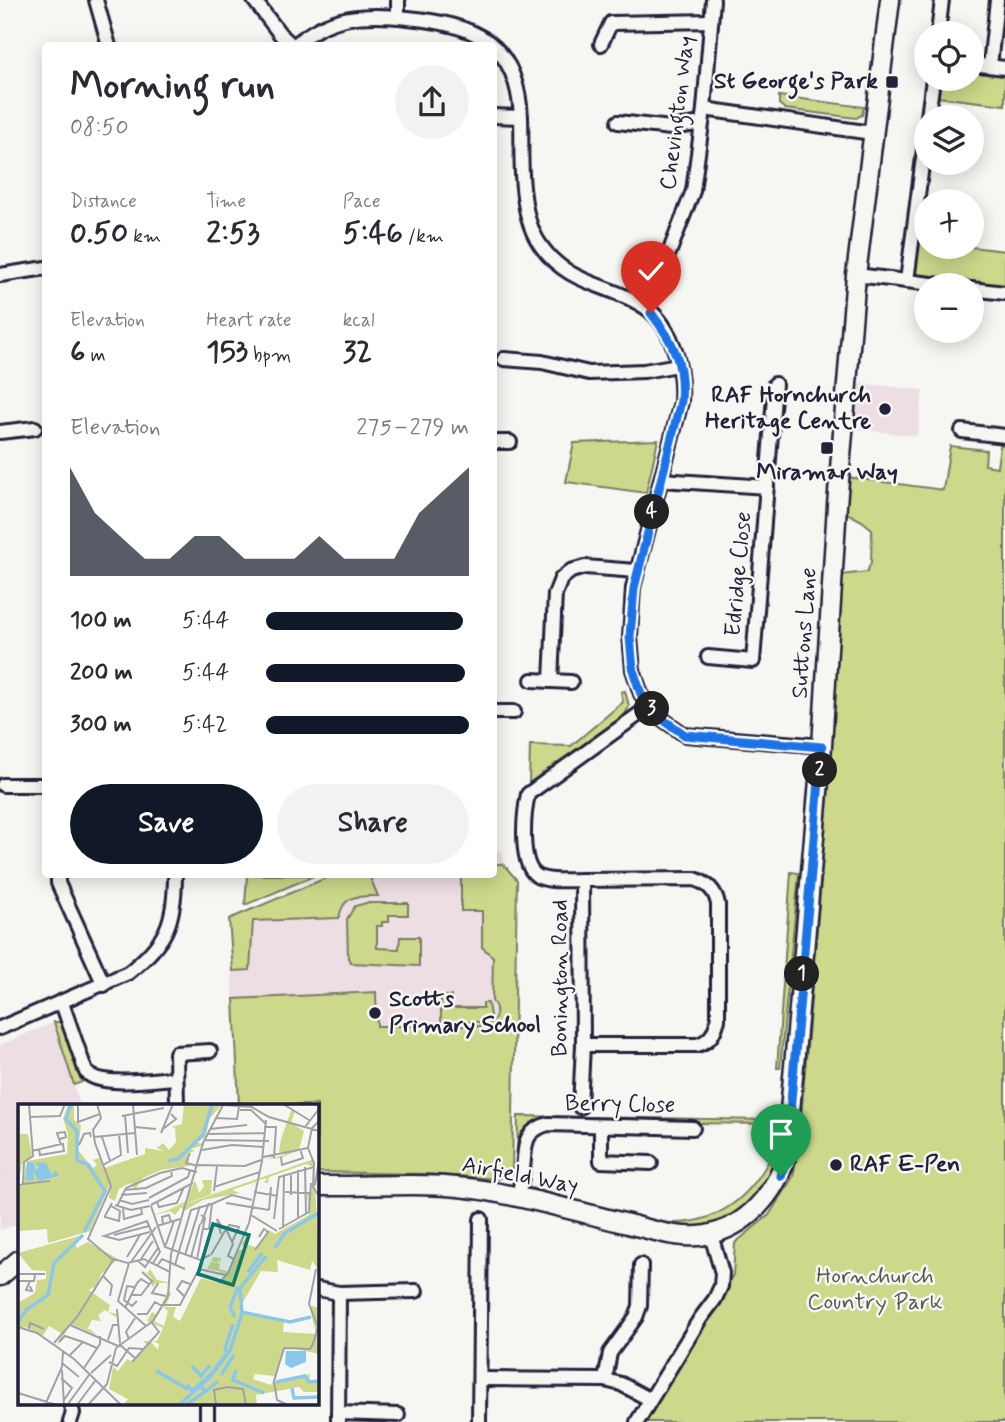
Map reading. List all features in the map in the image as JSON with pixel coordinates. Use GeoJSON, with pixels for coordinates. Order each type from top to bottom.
{"type":"FeatureCollection","features":[{"type":"Feature","properties":{"kind":"street"},"geometry":{"type":"LineString","coordinates":[[96,0],[108,42]]}},
{"type":"Feature","properties":{"kind":"street"},"geometry":{"type":"LineString","coordinates":[[254,0],[289,42]]}},
{"type":"Feature","properties":{"kind":"street"},"geometry":{"type":"LineString","coordinates":[[398,0],[398,16]]}},
{"type":"Feature","properties":{"kind":"street","name":"Chevington Way"},"geometry":{"type":"LineString","coordinates":[[637,302],[659,271],[680,227],[693,191],[703,116],[713,0]]}},
{"type":"Feature","properties":{"kind":"street","name":"Suttons Lane"},"geometry":{"type":"LineString","coordinates":[[711,1235],[729,1228],[757,1208],[781,1176],[786,1157],[822,747],[837,505],[856,275],[890,0]]}},
{"type":"Feature","properties":{"kind":"street"},"geometry":{"type":"LineString","coordinates":[[939,21],[942,0]]}},
{"type":"Feature","properties":{"kind":"street"},"geometry":{"type":"LineString","coordinates":[[990,66],[997,0]]}},
{"type":"Feature","properties":{"kind":"street"},"geometry":{"type":"LineString","coordinates":[[298,42],[310,31],[337,20],[367,16],[398,16],[450,24],[490,42]]}},
{"type":"Feature","properties":{"kind":"street"},"geometry":{"type":"LineString","coordinates":[[601,44],[611,23],[711,21]]}},
{"type":"Feature","properties":{"kind":"street"},"geometry":{"type":"LineString","coordinates":[[497,49],[509,64],[516,84],[521,117],[523,192],[537,241],[553,261],[569,274],[637,302],[651,313],[674,346],[682,383],[681,401],[636,571],[631,610],[632,659],[641,694],[649,707],[666,723],[693,737],[822,747]]}},
{"type":"Feature","properties":{"kind":"street"},"geometry":{"type":"LineString","coordinates":[[984,65],[1005,68]]}},
{"type":"Feature","properties":{"kind":"street"},"geometry":{"type":"LineString","coordinates":[[497,116],[521,117]]}},
{"type":"Feature","properties":{"kind":"street"},"geometry":{"type":"LineString","coordinates":[[618,122],[671,128],[703,116],[872,133]]}},
{"type":"Feature","properties":{"kind":"street"},"geometry":{"type":"LineString","coordinates":[[907,281],[921,175]]}},
{"type":"Feature","properties":{"kind":"street"},"geometry":{"type":"LineString","coordinates":[[0,275],[42,269]]}},
{"type":"Feature","properties":{"kind":"street"},"geometry":{"type":"LineString","coordinates":[[856,275],[914,282]]}},
{"type":"Feature","properties":{"kind":"street"},"geometry":{"type":"LineString","coordinates":[[984,291],[1005,293]]}},
{"type":"Feature","properties":{"kind":"street"},"geometry":{"type":"LineString","coordinates":[[504,359],[542,362],[589,373],[644,371],[678,365]]}},
{"type":"Feature","properties":{"kind":"street","name":"Edridge Close"},"geometry":{"type":"LineString","coordinates":[[708,657],[753,661],[775,384]]}},
{"type":"Feature","properties":{"kind":"street"},"geometry":{"type":"LineString","coordinates":[[0,432],[35,428]]}},
{"type":"Feature","properties":{"kind":"street"},"geometry":{"type":"LineString","coordinates":[[962,430],[1005,436]]}},
{"type":"Feature","properties":{"kind":"street"},"geometry":{"type":"LineString","coordinates":[[497,442],[510,442]]}},
{"type":"Feature","properties":{"kind":"street","name":"Edridge Close"},"geometry":{"type":"LineString","coordinates":[[661,480],[767,487]]}},
{"type":"Feature","properties":{"kind":"street"},"geometry":{"type":"LineString","coordinates":[[551,681],[555,594],[561,579],[585,566],[636,571]]}},
{"type":"Feature","properties":{"kind":"street"},"geometry":{"type":"LineString","coordinates":[[532,680],[571,682]]}},
{"type":"Feature","properties":{"kind":"street","name":"Bonington Road"},"geometry":{"type":"LineString","coordinates":[[580,1107],[583,1045],[582,880],[553,880],[533,873],[525,858],[528,794],[649,707]]}},
{"type":"Feature","properties":{"kind":"street"},"geometry":{"type":"LineString","coordinates":[[497,712],[514,712]]}},
{"type":"Feature","properties":{"kind":"street"},"geometry":{"type":"LineString","coordinates":[[3,785],[42,785]]}},
{"type":"Feature","properties":{"kind":"street"},"geometry":{"type":"LineString","coordinates":[[58,878],[104,985]]}},
{"type":"Feature","properties":{"kind":"street"},"geometry":{"type":"LineString","coordinates":[[0,1028],[128,974],[145,960],[161,942],[175,902],[175,878]]}},
{"type":"Feature","properties":{"kind":"street"},"geometry":{"type":"LineString","coordinates":[[582,880],[695,879],[709,886],[717,897],[718,904],[718,1020],[710,1039],[698,1045],[583,1045]]}},
{"type":"Feature","properties":{"kind":"street"},"geometry":{"type":"LineString","coordinates":[[62,1003],[86,1072],[90,1076],[109,1081],[176,1078]]}},
{"type":"Feature","properties":{"kind":"street"},"geometry":{"type":"LineString","coordinates":[[177,1104],[176,1052],[210,1051]]}},
{"type":"Feature","properties":{"kind":"street","name":"Berry Close"},"geometry":{"type":"LineString","coordinates":[[518,1196],[526,1143],[529,1134],[537,1128],[548,1124],[693,1128]]}},
{"type":"Feature","properties":{"kind":"street"},"geometry":{"type":"LineString","coordinates":[[601,1127],[601,1161],[650,1163]]}},
{"type":"Feature","properties":{"kind":"street","name":"Airfield Way"},"geometry":{"type":"LineString","coordinates":[[318,1186],[429,1185],[479,1189],[678,1235],[711,1235]]}},
{"type":"Feature","properties":{"kind":"street"},"geometry":{"type":"LineString","coordinates":[[479,1422],[481,1219]]}},
{"type":"Feature","properties":{"kind":"street"},"geometry":{"type":"LineString","coordinates":[[637,1422],[721,1286],[722,1273],[711,1235]]}},
{"type":"Feature","properties":{"kind":"street"},"geometry":{"type":"LineString","coordinates":[[0,1276],[18,1261]]}},
{"type":"Feature","properties":{"kind":"street"},"geometry":{"type":"LineString","coordinates":[[605,1380],[610,1353],[636,1317],[640,1306],[641,1265]]}},
{"type":"Feature","properties":{"kind":"street"},"geometry":{"type":"LineString","coordinates":[[318,1289],[339,1293],[416,1291]]}},
{"type":"Feature","properties":{"kind":"street"},"geometry":{"type":"LineString","coordinates":[[339,1293],[338,1418],[398,1415]]}},
{"type":"Feature","properties":{"kind":"street"},"geometry":{"type":"LineString","coordinates":[[480,1379],[605,1380],[621,1384],[649,1399]]}},
{"type":"Feature","properties":{"kind":"street"},"geometry":{"type":"LineString","coordinates":[[70,1404],[73,1413],[70,1422]]}},
{"type":"Feature","properties":{"kind":"street"},"geometry":{"type":"LineString","coordinates":[[206,1404],[207,1422]]}},
{"type":"Feature","properties":{"kind":"shaded area","name":"RAF Hornchurch Heritage Centre"},"geometry":{"type":"Polygon","coordinates":[[[850,382],[923,390],[917,436],[847,428],[850,382]]]}},
{"type":"Feature","properties":{"kind":"shaded area","name":"Scotts Primary School"},"geometry":{"type":"Polygon","coordinates":[[[497,851],[502,851],[503,864],[517,880],[512,1173],[497,1179],[427,1174],[318,1172],[318,1104],[239,1104],[229,919],[326,878],[497,878],[497,851]]]}},
{"type":"Feature","properties":{"kind":"shaded area"},"geometry":{"type":"Polygon","coordinates":[[[54,1022],[80,1104],[18,1104],[18,1224],[0,1230],[0,1045],[54,1022]]]}},
{"type":"Feature","properties":{"kind":"green space"},"geometry":{"type":"Polygon","coordinates":[[[984,72],[1005,74],[1005,105],[938,97],[939,91],[984,91],[984,72]]]}},
{"type":"Feature","properties":{"kind":"green space"},"geometry":{"type":"Polygon","coordinates":[[[779,96],[864,107],[862,115],[856,118],[785,109],[779,104],[779,96]]]}},
{"type":"Feature","properties":{"kind":"green space"},"geometry":{"type":"Polygon","coordinates":[[[984,249],[1005,251],[1005,286],[984,283],[984,273],[914,273],[916,259],[984,259],[984,249]]]}},
{"type":"Feature","properties":{"kind":"green space"},"geometry":{"type":"Polygon","coordinates":[[[658,440],[646,493],[566,482],[574,443],[658,440]]]}},
{"type":"Feature","properties":{"kind":"green space","name":"Hornchurch Country Park"},"geometry":{"type":"Polygon","coordinates":[[[1005,443],[1005,1422],[644,1422],[733,1275],[735,1243],[769,1215],[793,1177],[799,1142],[830,774],[841,575],[867,572],[871,562],[872,529],[845,512],[846,477],[943,490],[950,446],[986,450],[985,465],[997,467],[1000,446],[1005,443]]]}},
{"type":"Feature","properties":{"kind":"green space"},"geometry":{"type":"Polygon","coordinates":[[[625,691],[629,706],[625,715],[529,783],[530,745],[571,746],[623,702],[621,692],[625,691]]]}},
{"type":"Feature","properties":{"kind":"green space"},"geometry":{"type":"Polygon","coordinates":[[[497,864],[503,864],[517,880],[512,1173],[497,1179],[427,1174],[318,1172],[318,1104],[239,1104],[234,999],[376,992],[377,1026],[487,1026],[495,1018],[496,1012],[492,1001],[493,957],[482,947],[482,911],[461,911],[461,878],[497,878],[497,864]]]}},
{"type":"Feature","properties":{"kind":"green space"},"geometry":{"type":"Polygon","coordinates":[[[791,872],[799,873],[780,1068],[777,1068],[791,872]]]}},
{"type":"Feature","properties":{"kind":"green space"},"geometry":{"type":"Polygon","coordinates":[[[247,878],[309,878],[245,905],[247,878]]]}},
{"type":"Feature","properties":{"kind":"green space"},"geometry":{"type":"Polygon","coordinates":[[[326,878],[370,878],[378,896],[348,900],[339,918],[253,921],[250,970],[233,971],[229,919],[326,878]]]}},
{"type":"Feature","properties":{"kind":"green space"},"geometry":{"type":"Polygon","coordinates":[[[366,903],[408,903],[408,915],[389,915],[389,922],[382,922],[382,926],[377,926],[377,948],[399,949],[400,937],[419,937],[419,966],[351,963],[348,958],[347,919],[355,906],[366,903]]]}},
{"type":"Feature","properties":{"kind":"green space"},"geometry":{"type":"Polygon","coordinates":[[[441,996],[451,996],[451,1008],[483,1008],[483,1003],[488,1003],[490,1016],[486,1022],[441,1022],[441,996]]]}},
{"type":"Feature","properties":{"kind":"green space"},"geometry":{"type":"Polygon","coordinates":[[[54,1022],[64,1025],[82,1082],[74,1085],[54,1022]]]}},
{"type":"Feature","properties":{"kind":"green space"},"geometry":{"type":"Polygon","coordinates":[[[518,1116],[778,1120],[767,1158],[767,1124],[538,1121],[526,1129],[517,1152],[518,1116]]]}},
{"type":"Feature","properties":{"kind":"green space"},"geometry":{"type":"Polygon","coordinates":[[[780,1135],[777,1159],[763,1186],[737,1214],[711,1228],[695,1230],[650,1224],[533,1193],[528,1187],[657,1222],[700,1220],[718,1213],[749,1189],[772,1155],[780,1135]]]}},
{"type":"Feature","properties":{"kind":"place","name":"St George's Park"},"geometry":{"type":"Point","coordinates":[892,82]}},
{"type":"Feature","properties":{"kind":"place","name":"RAF Hornchurch Heritage Centre"},"geometry":{"type":"Point","coordinates":[885,409]}},
{"type":"Feature","properties":{"kind":"place","name":"Miramar Way"},"geometry":{"type":"Point","coordinates":[827,448]}},
{"type":"Feature","properties":{"kind":"place","name":"Scotts Primary School"},"geometry":{"type":"Point","coordinates":[375,1013]}},
{"type":"Feature","properties":{"kind":"place","name":"RAF E-Pen"},"geometry":{"type":"Point","coordinates":[836,1165]}},
{"type":"Feature","properties":{"kind":"route"},"geometry":{"type":"LineString","coordinates":[[651,313],[674,346],[682,383],[681,401],[636,571],[630,637],[633,670],[641,694],[658,716],[685,735],[822,747],[786,1157],[781,1176]]}}]}
